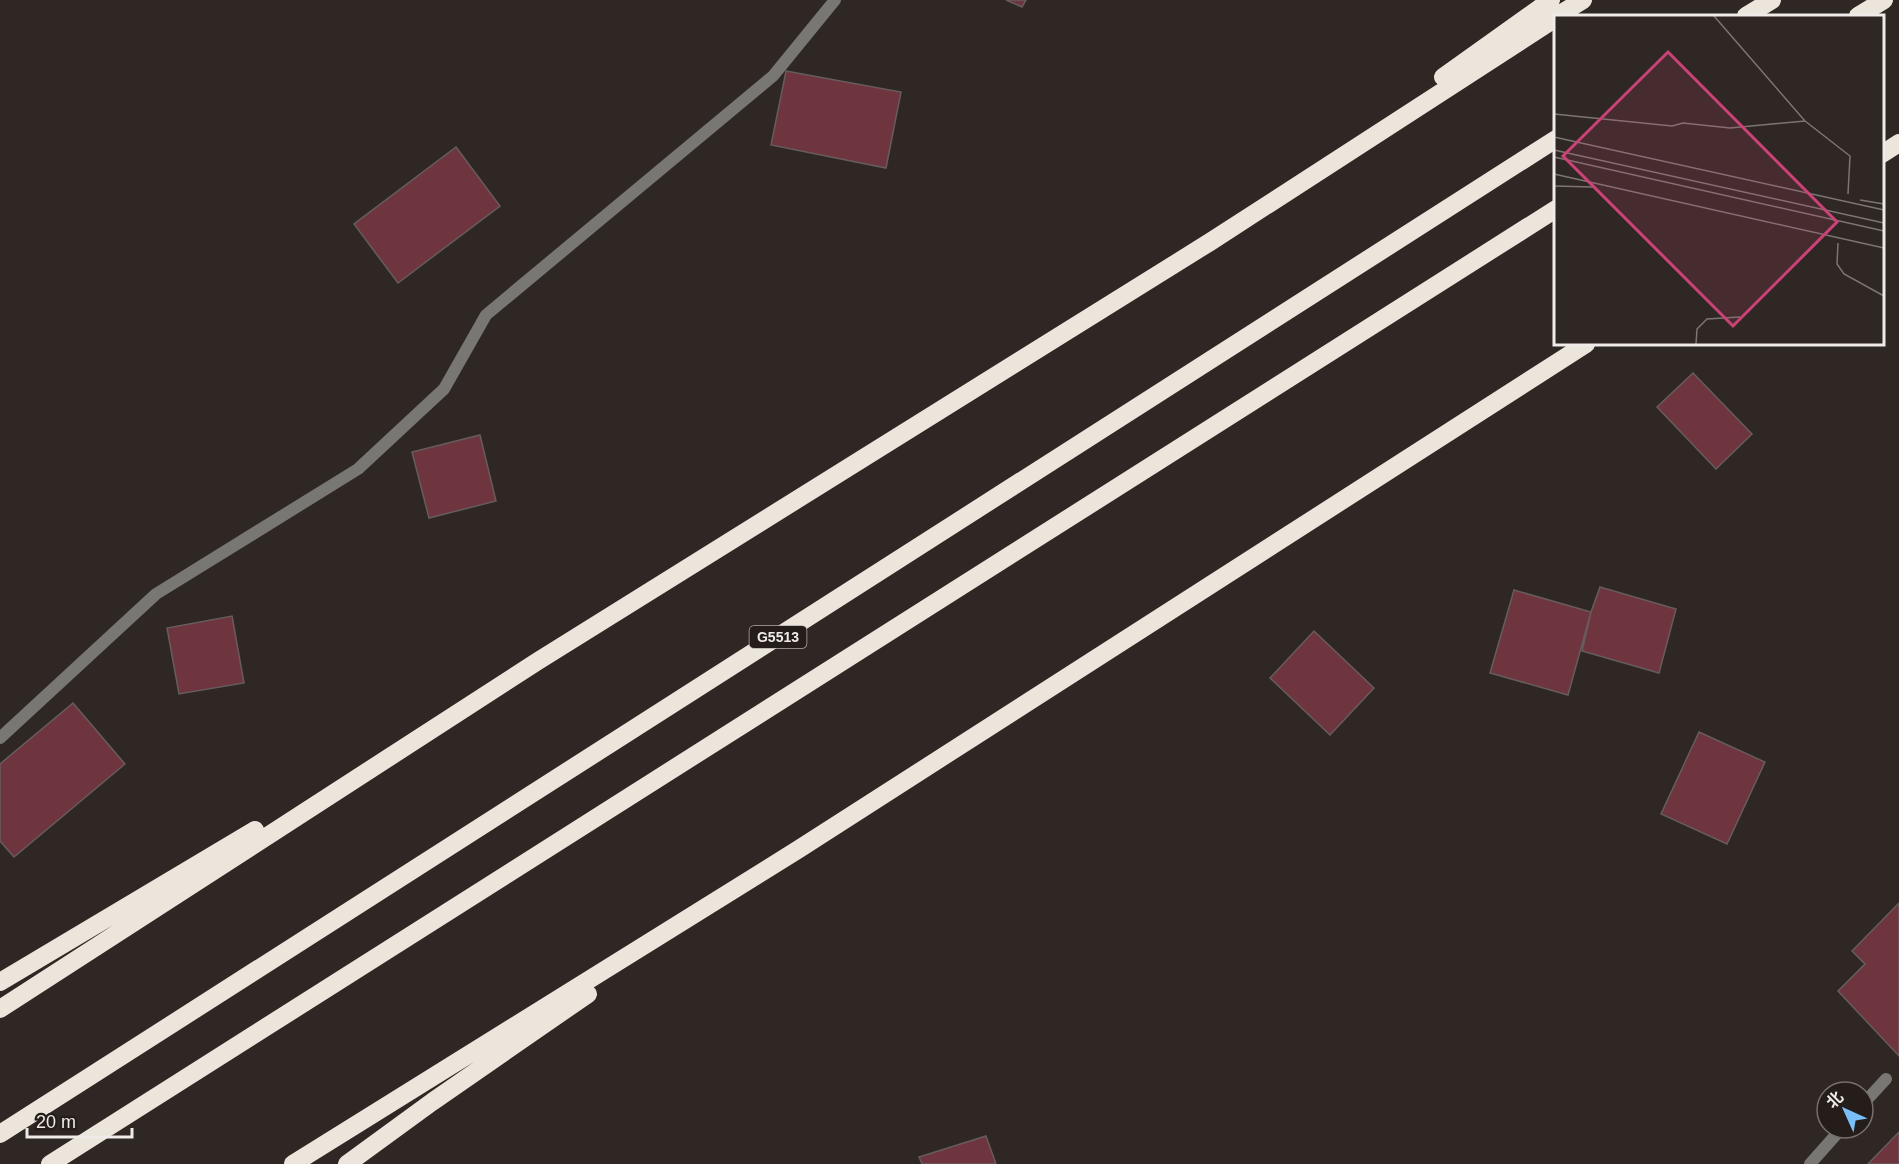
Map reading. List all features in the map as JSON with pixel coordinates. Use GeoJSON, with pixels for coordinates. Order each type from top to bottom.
{"type":"FeatureCollection","features":[{"type":"Feature","properties":{"kind":"highway"},"geometry":{"type":"LineString","coordinates":[[1210,242],[1551,0]]}},
{"type":"Feature","properties":{"kind":"highway"},"geometry":{"type":"LineString","coordinates":[[1559,15],[1582,0]]}},
{"type":"Feature","properties":{"kind":"highway"},"geometry":{"type":"LineString","coordinates":[[1748,15],[1772,0]]}},
{"type":"Feature","properties":{"kind":"highway"},"geometry":{"type":"LineString","coordinates":[[1860,15],[1884,0]]}},
{"type":"Feature","properties":{"kind":"highway"},"geometry":{"type":"LineString","coordinates":[[0,1009],[538,661],[1210,242],[1554,18]]}},
{"type":"Feature","properties":{"kind":"highway","name":"G5513"},"geometry":{"type":"LineString","coordinates":[[0,1134],[1554,140]]}},
{"type":"Feature","properties":{"kind":"highway"},"geometry":{"type":"LineString","coordinates":[[1884,153],[1899,143]]}},
{"type":"Feature","properties":{"kind":"highway"},"geometry":{"type":"LineString","coordinates":[[50,1164],[1554,210]]}},
{"type":"Feature","properties":{"kind":"highway"},"geometry":{"type":"LineString","coordinates":[[293,1164],[799,849],[1584,345]]}},
{"type":"Feature","properties":{"kind":"highway"},"geometry":{"type":"LineString","coordinates":[[0,982],[538,661]]}},
{"type":"Feature","properties":{"kind":"highway"},"geometry":{"type":"LineString","coordinates":[[347,1164],[441,1095],[799,849]]}},
{"type":"Feature","properties":{"kind":"street"},"geometry":{"type":"LineString","coordinates":[[0,738],[156,594],[358,469],[444,389],[486,315],[773,76],[835,0]]}},
{"type":"Feature","properties":{"kind":"street"},"geometry":{"type":"LineString","coordinates":[[1875,1091],[1886,1079]]}},
{"type":"Feature","properties":{"kind":"street"},"geometry":{"type":"LineString","coordinates":[[1809,1164],[1831,1140]]}},
{"type":"Feature","properties":{"kind":"building"},"geometry":{"type":"Polygon","coordinates":[[[1006,0],[1026,0],[1022,7],[1006,0]]]}},
{"type":"Feature","properties":{"kind":"building"},"geometry":{"type":"Polygon","coordinates":[[[786,71],[901,92],[886,168],[771,145],[786,71]]]}},
{"type":"Feature","properties":{"kind":"building"},"geometry":{"type":"Polygon","coordinates":[[[456,147],[500,206],[398,283],[354,224],[456,147]]]}},
{"type":"Feature","properties":{"kind":"building"},"geometry":{"type":"Polygon","coordinates":[[[1693,373],[1752,434],[1716,469],[1657,407],[1693,373]]]}},
{"type":"Feature","properties":{"kind":"building"},"geometry":{"type":"Polygon","coordinates":[[[480,435],[496,501],[429,518],[412,452],[480,435]]]}},
{"type":"Feature","properties":{"kind":"building"},"geometry":{"type":"Polygon","coordinates":[[[1600,587],[1676,609],[1659,673],[1582,651],[1591,612],[1600,587]]]}},
{"type":"Feature","properties":{"kind":"building"},"geometry":{"type":"Polygon","coordinates":[[[1514,590],[1591,612],[1568,695],[1490,673],[1514,590]]]}},
{"type":"Feature","properties":{"kind":"building"},"geometry":{"type":"Polygon","coordinates":[[[232,616],[244,683],[179,694],[167,628],[232,616]]]}},
{"type":"Feature","properties":{"kind":"building"},"geometry":{"type":"Polygon","coordinates":[[[1314,631],[1374,688],[1330,735],[1270,678],[1314,631]]]}},
{"type":"Feature","properties":{"kind":"building"},"geometry":{"type":"Polygon","coordinates":[[[73,703],[125,764],[14,857],[0,841],[0,764],[73,703]]]}},
{"type":"Feature","properties":{"kind":"building"},"geometry":{"type":"Polygon","coordinates":[[[1699,732],[1765,762],[1727,844],[1661,814],[1699,732]]]}},
{"type":"Feature","properties":{"kind":"building"},"geometry":{"type":"Polygon","coordinates":[[[1899,903],[1899,1056],[1838,991],[1865,964],[1852,951],[1899,903]]]}},
{"type":"Feature","properties":{"kind":"building"},"geometry":{"type":"Polygon","coordinates":[[[1899,1132],[1899,1164],[1868,1164],[1899,1132]]]}},
{"type":"Feature","properties":{"kind":"building"},"geometry":{"type":"Polygon","coordinates":[[[986,1136],[996,1164],[922,1164],[919,1157],[986,1136]]]}}]}
